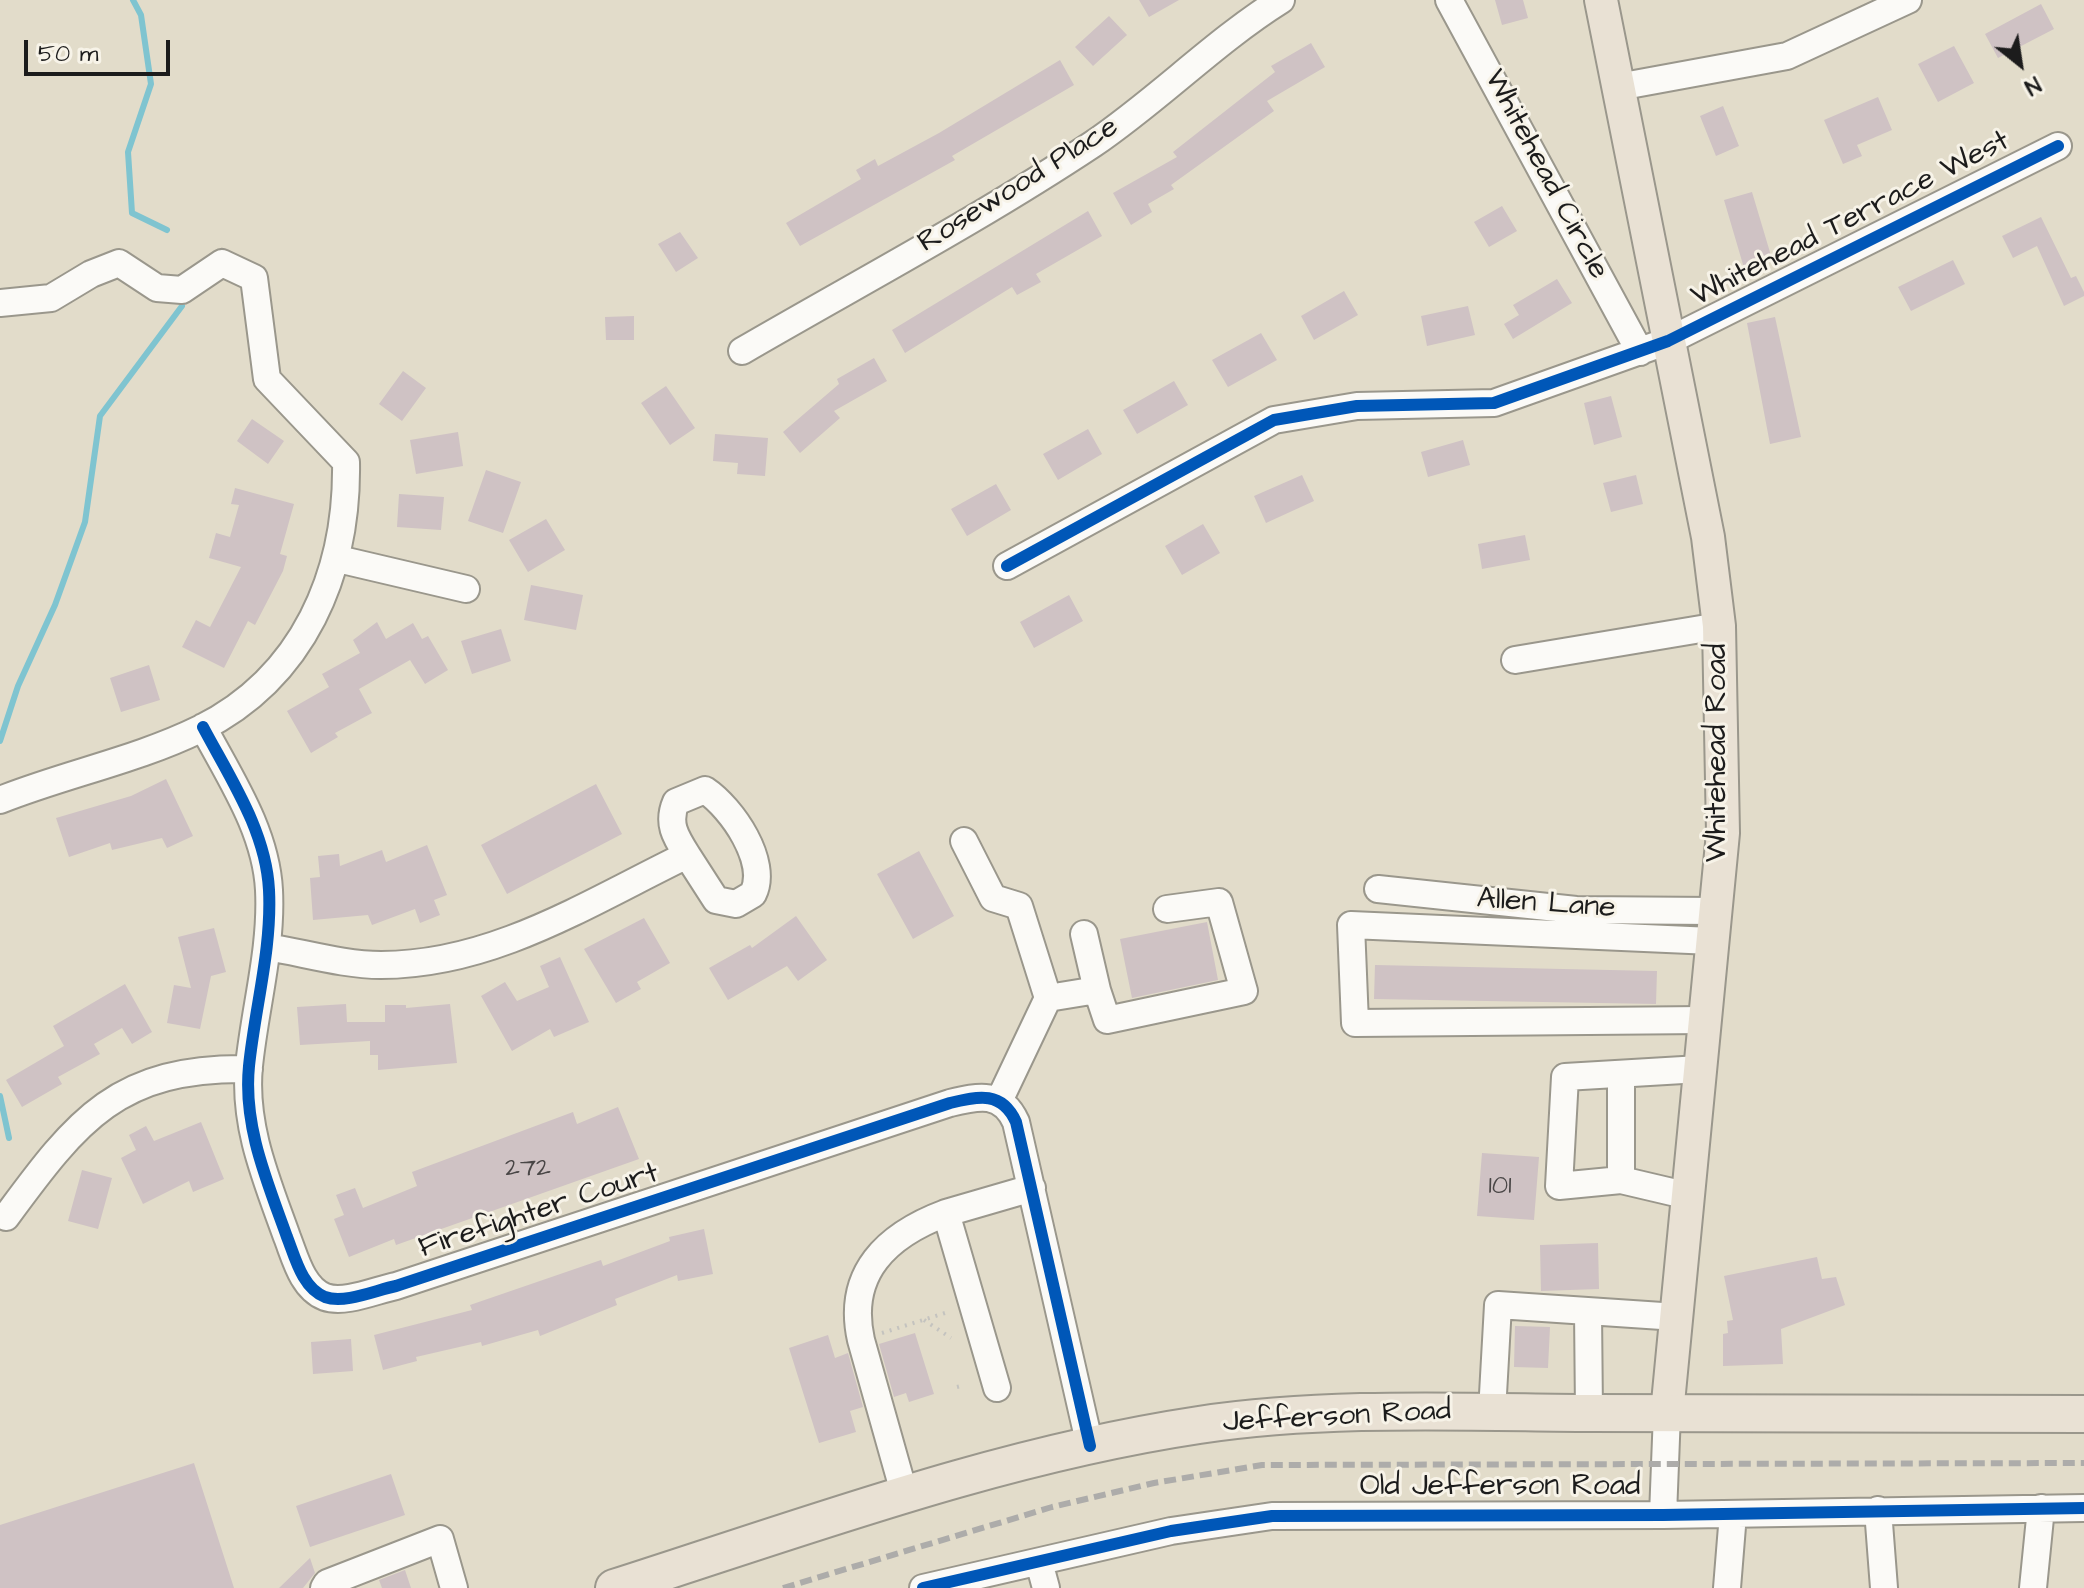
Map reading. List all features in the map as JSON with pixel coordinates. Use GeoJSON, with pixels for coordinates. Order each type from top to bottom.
{"type":"FeatureCollection","features":[{"type":"Feature","properties":{"kind":"highway","name":"Jefferson Road"},"geometry":{"type":"LineString","coordinates":[[614,1588],[905,1496],[1090,1446],[1229,1422],[1492,1412],[2084,1414]]}},
{"type":"Feature","properties":{"kind":"main road","name":"Whitehead Road"},"geometry":{"type":"LineString","coordinates":[[1601,0],[1618,87],[1654,346],[1708,537],[1719,626],[1723,833],[1667,1413]]}},
{"type":"Feature","properties":{"kind":"street","name":"Rosewood Place"},"geometry":{"type":"LineString","coordinates":[[742,351],[1060,166],[1125,122],[1238,30],[1281,0]]}},
{"type":"Feature","properties":{"kind":"street","name":"Whitehead Circle"},"geometry":{"type":"LineString","coordinates":[[1449,0],[1654,346]]}},
{"type":"Feature","properties":{"kind":"street"},"geometry":{"type":"LineString","coordinates":[[1618,87],[1787,56],[1908,0]]}},
{"type":"Feature","properties":{"kind":"street","name":"Whitehead Terrace West"},"geometry":{"type":"LineString","coordinates":[[1007,566],[1274,420],[1357,406],[1494,403],[1654,346],[2058,146]]}},
{"type":"Feature","properties":{"kind":"street"},"geometry":{"type":"LineString","coordinates":[[0,303],[51,298],[91,274],[119,263],[157,288],[182,290],[222,263],[254,278],[267,379],[346,462],[347,492],[338,559],[317,611],[291,651],[265,682],[237,707],[203,727],[0,800]]}},
{"type":"Feature","properties":{"kind":"street"},"geometry":{"type":"LineString","coordinates":[[338,559],[466,589]]}},
{"type":"Feature","properties":{"kind":"street"},"geometry":{"type":"LineString","coordinates":[[1515,660],[1719,626]]}},
{"type":"Feature","properties":{"kind":"street","name":"Firefighter Court"},"geometry":{"type":"LineString","coordinates":[[203,727],[257,835],[269,890],[267,947],[249,1069],[252,1131],[260,1162],[305,1279],[320,1295],[330,1298],[396,1286],[454,1270],[950,1103],[980,1096],[1000,1099]]}},
{"type":"Feature","properties":{"kind":"street"},"geometry":{"type":"LineString","coordinates":[[964,841],[993,898],[1019,906],[1048,998],[1000,1099],[1010,1107],[1016,1122],[1090,1446]]}},
{"type":"Feature","properties":{"kind":"street"},"geometry":{"type":"LineString","coordinates":[[267,947],[377,965],[446,961],[507,942],[687,855]]}},
{"type":"Feature","properties":{"kind":"street","name":"Allen Lane"},"geometry":{"type":"LineString","coordinates":[[1378,889],[1714,926]]}},
{"type":"Feature","properties":{"kind":"street"},"geometry":{"type":"LineString","coordinates":[[1084,934],[1107,1020],[1244,991],[1219,902],[1167,909]]}},
{"type":"Feature","properties":{"kind":"street"},"geometry":{"type":"LineString","coordinates":[[1705,1020],[1355,1023],[1351,925],[1714,926]]}},
{"type":"Feature","properties":{"kind":"street"},"geometry":{"type":"LineString","coordinates":[[1048,998],[1097,990]]}},
{"type":"Feature","properties":{"kind":"street"},"geometry":{"type":"LineString","coordinates":[[6,1217],[60,1143],[87,1118],[121,1095],[148,1081],[176,1073],[207,1068],[249,1069]]}},
{"type":"Feature","properties":{"kind":"street"},"geometry":{"type":"LineString","coordinates":[[1689,1196],[1621,1180],[1559,1186],[1565,1077],[1700,1069]]}},
{"type":"Feature","properties":{"kind":"street"},"geometry":{"type":"LineString","coordinates":[[1621,1074],[1621,1180]]}},
{"type":"Feature","properties":{"kind":"street"},"geometry":{"type":"LineString","coordinates":[[905,1496],[861,1340],[856,1318],[858,1291],[875,1260],[913,1225],[1032,1188]]}},
{"type":"Feature","properties":{"kind":"street"},"geometry":{"type":"LineString","coordinates":[[946,1213],[997,1388]]}},
{"type":"Feature","properties":{"kind":"street"},"geometry":{"type":"LineString","coordinates":[[1492,1412],[1498,1305],[1677,1317]]}},
{"type":"Feature","properties":{"kind":"street"},"geometry":{"type":"LineString","coordinates":[[1588,1311],[1589,1413]]}},
{"type":"Feature","properties":{"kind":"street","name":"Whitehead Road"},"geometry":{"type":"LineString","coordinates":[[1663,1515],[1667,1413]]}},
{"type":"Feature","properties":{"kind":"street"},"geometry":{"type":"LineString","coordinates":[[2033,1588],[2041,1508]]}},
{"type":"Feature","properties":{"kind":"street","name":"Old Jefferson Road"},"geometry":{"type":"LineString","coordinates":[[923,1588],[952,1585],[1171,1531],[1272,1516],[1663,1515],[2084,1508]]}},
{"type":"Feature","properties":{"kind":"street"},"geometry":{"type":"LineString","coordinates":[[1878,1510],[1884,1588]]}},
{"type":"Feature","properties":{"kind":"street"},"geometry":{"type":"LineString","coordinates":[[1727,1588],[1733,1514]]}},
{"type":"Feature","properties":{"kind":"street"},"geometry":{"type":"LineString","coordinates":[[324,1588],[327,1583],[440,1539],[454,1588]]}},
{"type":"Feature","properties":{"kind":"street"},"geometry":{"type":"LineString","coordinates":[[1039,1562],[1046,1588]]}},
{"type":"Feature","properties":{"kind":"path"},"geometry":{"type":"LineString","coordinates":[[861,1340],[945,1313]]}},
{"type":"Feature","properties":{"kind":"path"},"geometry":{"type":"LineString","coordinates":[[924,1320],[951,1338]]}},
{"type":"Feature","properties":{"kind":"building"},"geometry":{"type":"Polygon","coordinates":[[[1139,0],[1179,0],[1149,17],[1139,0]]]}},
{"type":"Feature","properties":{"kind":"building"},"geometry":{"type":"Polygon","coordinates":[[[1495,0],[1523,0],[1528,18],[1502,25],[1495,0]]]}},
{"type":"Feature","properties":{"kind":"building"},"geometry":{"type":"Polygon","coordinates":[[[2041,4],[2054,29],[1998,58],[1985,34],[2041,4]]]}},
{"type":"Feature","properties":{"kind":"building"},"geometry":{"type":"Polygon","coordinates":[[[1109,16],[1127,35],[1093,66],[1075,47],[1109,16]]]}},
{"type":"Feature","properties":{"kind":"building"},"geometry":{"type":"Polygon","coordinates":[[[1311,43],[1325,67],[1267,101],[1274,111],[1171,185],[1174,189],[1148,204],[1152,212],[1131,225],[1113,193],[1177,157],[1173,152],[1275,72],[1271,66],[1311,43]]]}},
{"type":"Feature","properties":{"kind":"building"},"geometry":{"type":"Polygon","coordinates":[[[1954,46],[1974,83],[1938,102],[1918,64],[1954,46]]]}},
{"type":"Feature","properties":{"kind":"building"},"geometry":{"type":"Polygon","coordinates":[[[1060,60],[1074,85],[952,156],[955,160],[800,246],[786,223],[861,179],[856,170],[875,159],[878,166],[1060,60]]]}},
{"type":"Feature","properties":{"kind":"building"},"geometry":{"type":"Polygon","coordinates":[[[1878,97],[1892,130],[1857,145],[1862,156],[1843,164],[1824,120],[1878,97]]]}},
{"type":"Feature","properties":{"kind":"building"},"geometry":{"type":"Polygon","coordinates":[[[1723,106],[1739,146],[1716,156],[1700,116],[1723,106]]]}},
{"type":"Feature","properties":{"kind":"building"},"geometry":{"type":"Polygon","coordinates":[[[1752,192],[1772,259],[1744,268],[1724,200],[1752,192]]]}},
{"type":"Feature","properties":{"kind":"building"},"geometry":{"type":"Polygon","coordinates":[[[1502,206],[1517,231],[1489,247],[1474,222],[1502,206]]]}},
{"type":"Feature","properties":{"kind":"building"},"geometry":{"type":"Polygon","coordinates":[[[1088,211],[1102,236],[1036,274],[1041,282],[1017,295],[1012,287],[905,353],[892,330],[1088,211]]]}},
{"type":"Feature","properties":{"kind":"building"},"geometry":{"type":"Polygon","coordinates":[[[2041,217],[2071,278],[2076,276],[2084,292],[2084,296],[2064,306],[2037,246],[2013,258],[2002,236],[2041,217]]]}},
{"type":"Feature","properties":{"kind":"building"},"geometry":{"type":"Polygon","coordinates":[[[680,232],[698,258],[676,272],[658,244],[680,232]]]}},
{"type":"Feature","properties":{"kind":"building"},"geometry":{"type":"Polygon","coordinates":[[[1953,260],[1965,284],[1911,311],[1898,287],[1953,260]]]}},
{"type":"Feature","properties":{"kind":"building"},"geometry":{"type":"Polygon","coordinates":[[[1557,279],[1572,303],[1513,339],[1504,324],[1519,315],[1513,305],[1557,279]]]}},
{"type":"Feature","properties":{"kind":"building"},"geometry":{"type":"Polygon","coordinates":[[[1344,291],[1358,315],[1314,340],[1301,316],[1344,291]]]}},
{"type":"Feature","properties":{"kind":"building"},"geometry":{"type":"Polygon","coordinates":[[[1468,306],[1475,335],[1427,346],[1421,316],[1468,306]]]}},
{"type":"Feature","properties":{"kind":"building"},"geometry":{"type":"Polygon","coordinates":[[[634,316],[634,340],[606,340],[605,317],[634,316]]]}},
{"type":"Feature","properties":{"kind":"building"},"geometry":{"type":"Polygon","coordinates":[[[1775,317],[1801,437],[1770,444],[1747,323],[1775,317]]]}},
{"type":"Feature","properties":{"kind":"building"},"geometry":{"type":"Polygon","coordinates":[[[1261,333],[1277,360],[1228,387],[1212,360],[1261,333]]]}},
{"type":"Feature","properties":{"kind":"building"},"geometry":{"type":"Polygon","coordinates":[[[874,358],[887,381],[834,411],[840,418],[800,453],[783,432],[839,384],[837,379],[874,358]]]}},
{"type":"Feature","properties":{"kind":"building"},"geometry":{"type":"Polygon","coordinates":[[[403,371],[426,388],[402,421],[379,404],[403,371]]]}},
{"type":"Feature","properties":{"kind":"building"},"geometry":{"type":"Polygon","coordinates":[[[1174,381],[1188,405],[1137,434],[1123,410],[1174,381]]]}},
{"type":"Feature","properties":{"kind":"building"},"geometry":{"type":"Polygon","coordinates":[[[666,386],[695,428],[670,445],[641,403],[666,386]]]}},
{"type":"Feature","properties":{"kind":"building"},"geometry":{"type":"Polygon","coordinates":[[[1611,396],[1622,437],[1594,445],[1584,403],[1611,396]]]}},
{"type":"Feature","properties":{"kind":"building"},"geometry":{"type":"Polygon","coordinates":[[[252,419],[284,441],[268,464],[237,441],[252,419]]]}},
{"type":"Feature","properties":{"kind":"building"},"geometry":{"type":"Polygon","coordinates":[[[1088,429],[1102,454],[1058,480],[1043,454],[1088,429]]]}},
{"type":"Feature","properties":{"kind":"building"},"geometry":{"type":"Polygon","coordinates":[[[458,432],[463,466],[416,474],[410,440],[458,432]]]}},
{"type":"Feature","properties":{"kind":"building"},"geometry":{"type":"Polygon","coordinates":[[[715,434],[768,438],[765,476],[737,474],[738,463],[713,461],[715,434]]]}},
{"type":"Feature","properties":{"kind":"building"},"geometry":{"type":"Polygon","coordinates":[[[1463,440],[1470,465],[1428,477],[1421,452],[1463,440]]]}},
{"type":"Feature","properties":{"kind":"building"},"geometry":{"type":"Polygon","coordinates":[[[486,470],[521,482],[503,533],[468,521],[486,470]]]}},
{"type":"Feature","properties":{"kind":"building"},"geometry":{"type":"Polygon","coordinates":[[[1302,475],[1314,501],[1266,523],[1254,496],[1302,475]]]}},
{"type":"Feature","properties":{"kind":"building"},"geometry":{"type":"Polygon","coordinates":[[[1636,475],[1643,504],[1611,512],[1603,483],[1636,475]]]}},
{"type":"Feature","properties":{"kind":"building"},"geometry":{"type":"Polygon","coordinates":[[[996,484],[1011,510],[967,536],[951,509],[996,484]]]}},
{"type":"Feature","properties":{"kind":"building"},"geometry":{"type":"Polygon","coordinates":[[[235,488],[294,504],[280,554],[287,556],[283,571],[255,625],[248,621],[224,668],[182,647],[196,620],[210,627],[241,567],[209,558],[216,533],[230,537],[239,505],[231,504],[235,488]]]}},
{"type":"Feature","properties":{"kind":"building"},"geometry":{"type":"Polygon","coordinates":[[[399,494],[444,497],[441,530],[397,527],[399,494]]]}},
{"type":"Feature","properties":{"kind":"building"},"geometry":{"type":"Polygon","coordinates":[[[546,519],[565,550],[528,572],[509,540],[546,519]]]}},
{"type":"Feature","properties":{"kind":"building"},"geometry":{"type":"Polygon","coordinates":[[[1203,524],[1220,553],[1182,575],[1165,546],[1203,524]]]}},
{"type":"Feature","properties":{"kind":"building"},"geometry":{"type":"Polygon","coordinates":[[[1525,535],[1530,560],[1482,569],[1478,544],[1525,535]]]}},
{"type":"Feature","properties":{"kind":"building"},"geometry":{"type":"Polygon","coordinates":[[[531,585],[583,595],[576,630],[524,620],[531,585]]]}},
{"type":"Feature","properties":{"kind":"building"},"geometry":{"type":"Polygon","coordinates":[[[1069,595],[1083,621],[1034,648],[1020,622],[1069,595]]]}},
{"type":"Feature","properties":{"kind":"building"},"geometry":{"type":"Polygon","coordinates":[[[377,622],[386,639],[413,623],[422,639],[428,636],[448,670],[425,684],[410,660],[359,689],[372,713],[335,733],[338,737],[311,753],[287,711],[329,687],[322,674],[360,653],[353,640],[377,622]]]}},
{"type":"Feature","properties":{"kind":"building"},"geometry":{"type":"Polygon","coordinates":[[[501,629],[511,661],[472,674],[461,641],[501,629]]]}},
{"type":"Feature","properties":{"kind":"building"},"geometry":{"type":"Polygon","coordinates":[[[149,665],[160,700],[121,712],[110,678],[149,665]]]}},
{"type":"Feature","properties":{"kind":"building"},"geometry":{"type":"Polygon","coordinates":[[[166,779],[193,836],[167,848],[162,838],[112,850],[110,843],[69,857],[56,818],[131,796],[166,779]]]}},
{"type":"Feature","properties":{"kind":"building"},"geometry":{"type":"Polygon","coordinates":[[[596,784],[622,834],[507,894],[481,845],[596,784]]]}},
{"type":"Feature","properties":{"kind":"building"},"geometry":{"type":"Polygon","coordinates":[[[427,845],[447,895],[434,900],[440,915],[420,923],[415,909],[372,925],[368,915],[313,920],[310,878],[320,877],[318,856],[339,854],[340,866],[382,850],[386,862],[427,845]]]}},
{"type":"Feature","properties":{"kind":"building"},"geometry":{"type":"Polygon","coordinates":[[[919,851],[954,916],[913,939],[877,874],[919,851]]]}},
{"type":"Feature","properties":{"kind":"building"},"geometry":{"type":"Polygon","coordinates":[[[796,916],[827,960],[798,981],[787,966],[728,1000],[709,968],[750,945],[752,948],[796,916]]]}},
{"type":"Feature","properties":{"kind":"building"},"geometry":{"type":"Polygon","coordinates":[[[644,918],[670,963],[637,982],[641,989],[616,1003],[584,949],[644,918]]]}},
{"type":"Feature","properties":{"kind":"building"},"geometry":{"type":"Polygon","coordinates":[[[1207,922],[1218,980],[1132,998],[1120,939],[1207,922]]]}},
{"type":"Feature","properties":{"kind":"building"},"geometry":{"type":"Polygon","coordinates":[[[214,928],[226,972],[211,976],[200,1029],[167,1023],[174,985],[191,988],[178,937],[214,928]]]}},
{"type":"Feature","properties":{"kind":"building"},"geometry":{"type":"Polygon","coordinates":[[[560,957],[589,1022],[554,1037],[550,1029],[512,1051],[481,996],[505,982],[517,1001],[549,987],[540,966],[560,957]]]}},
{"type":"Feature","properties":{"kind":"building"},"geometry":{"type":"Polygon","coordinates":[[[1375,965],[1657,971],[1656,1004],[1374,999],[1375,965]]]}},
{"type":"Feature","properties":{"kind":"building"},"geometry":{"type":"Polygon","coordinates":[[[125,984],[152,1032],[132,1044],[122,1028],[94,1044],[100,1054],[58,1077],[62,1084],[22,1107],[6,1080],[64,1046],[53,1026],[125,984]]]}},
{"type":"Feature","properties":{"kind":"building"},"geometry":{"type":"Polygon","coordinates":[[[346,1004],[347,1022],[385,1022],[385,1005],[406,1005],[406,1008],[450,1004],[457,1063],[378,1070],[378,1055],[370,1055],[370,1041],[300,1045],[297,1007],[346,1004]]]}},
{"type":"Feature","properties":{"kind":"building"},"geometry":{"type":"Polygon","coordinates":[[[618,1107],[639,1159],[396,1245],[394,1239],[349,1257],[334,1219],[344,1215],[336,1195],[355,1188],[363,1208],[417,1186],[412,1172],[573,1112],[577,1124],[618,1107]]]}},
{"type":"Feature","properties":{"kind":"building"},"geometry":{"type":"Polygon","coordinates":[[[201,1122],[224,1179],[193,1192],[189,1181],[143,1204],[121,1158],[136,1150],[129,1135],[146,1126],[154,1141],[201,1122]]]}},
{"type":"Feature","properties":{"kind":"building"},"geometry":{"type":"Polygon","coordinates":[[[1482,1153],[1539,1157],[1534,1220],[1477,1216],[1482,1153]]]}},
{"type":"Feature","properties":{"kind":"building"},"geometry":{"type":"Polygon","coordinates":[[[82,1170],[112,1178],[98,1229],[68,1221],[82,1170]]]}},
{"type":"Feature","properties":{"kind":"building"},"geometry":{"type":"Polygon","coordinates":[[[704,1229],[713,1274],[678,1281],[677,1275],[615,1299],[617,1305],[540,1336],[538,1330],[482,1346],[481,1342],[416,1357],[417,1361],[383,1370],[374,1335],[472,1310],[470,1305],[601,1260],[603,1266],[670,1241],[669,1237],[704,1229]]]}},
{"type":"Feature","properties":{"kind":"building"},"geometry":{"type":"Polygon","coordinates":[[[1598,1243],[1599,1289],[1541,1291],[1540,1245],[1598,1243]]]}},
{"type":"Feature","properties":{"kind":"building"},"geometry":{"type":"Polygon","coordinates":[[[1817,1257],[1822,1279],[1836,1277],[1845,1305],[1781,1329],[1783,1364],[1723,1366],[1723,1334],[1728,1333],[1727,1321],[1733,1320],[1724,1276],[1817,1257]]]}},
{"type":"Feature","properties":{"kind":"building"},"geometry":{"type":"Polygon","coordinates":[[[1515,1326],[1550,1327],[1548,1368],[1514,1367],[1515,1326]]]}},
{"type":"Feature","properties":{"kind":"building"},"geometry":{"type":"Polygon","coordinates":[[[915,1333],[934,1394],[909,1402],[906,1393],[894,1397],[879,1344],[915,1333]]]}},
{"type":"Feature","properties":{"kind":"building"},"geometry":{"type":"Polygon","coordinates":[[[828,1335],[835,1358],[848,1353],[863,1407],[850,1411],[856,1432],[819,1443],[789,1348],[828,1335]]]}},
{"type":"Feature","properties":{"kind":"building"},"geometry":{"type":"Polygon","coordinates":[[[351,1339],[353,1371],[313,1374],[311,1342],[351,1339]]]}},
{"type":"Feature","properties":{"kind":"building"},"geometry":{"type":"Polygon","coordinates":[[[194,1463],[234,1588],[0,1588],[0,1525],[194,1463]]]}},
{"type":"Feature","properties":{"kind":"building"},"geometry":{"type":"Polygon","coordinates":[[[391,1474],[405,1515],[310,1547],[296,1506],[391,1474]]]}},
{"type":"Feature","properties":{"kind":"building"},"geometry":{"type":"Polygon","coordinates":[[[310,1558],[315,1573],[303,1588],[279,1588],[310,1558]]]}},
{"type":"Feature","properties":{"kind":"building"},"geometry":{"type":"Polygon","coordinates":[[[405,1570],[411,1588],[382,1588],[379,1580],[405,1570]]]}},
{"type":"Feature","properties":{"kind":"waterway"},"geometry":{"type":"LineString","coordinates":[[133,0],[141,15],[151,84],[128,152],[132,213],[167,230]]}},
{"type":"Feature","properties":{"kind":"waterway"},"geometry":{"type":"LineString","coordinates":[[0,741],[18,686],[55,605],[85,522],[100,416],[182,306]]}},
{"type":"Feature","properties":{"kind":"waterway"},"geometry":{"type":"LineString","coordinates":[[0,1096],[9,1138]]}},
{"type":"Feature","properties":{"kind":"railway"},"geometry":{"type":"LineString","coordinates":[[783,1588],[1052,1507],[1154,1483],[1262,1465],[2084,1463]]}},
{"type":"Feature","properties":{"kind":"cycle path"},"geometry":{"type":"LineString","coordinates":[[1007,566],[1274,420],[1357,406],[1494,403],[1668,341],[2058,146]]}},
{"type":"Feature","properties":{"kind":"cycle path"},"geometry":{"type":"LineString","coordinates":[[203,727],[254,826],[266,868],[268,934],[249,1066],[250,1110],[258,1153],[293,1254],[300,1271],[317,1293],[342,1299],[396,1286],[950,1103],[989,1098],[1004,1105],[1016,1122],[1090,1446]]}},
{"type":"Feature","properties":{"kind":"cycle path"},"geometry":{"type":"LineString","coordinates":[[923,1588],[1171,1531],[1272,1516],[1663,1515],[2084,1508]]}}]}
